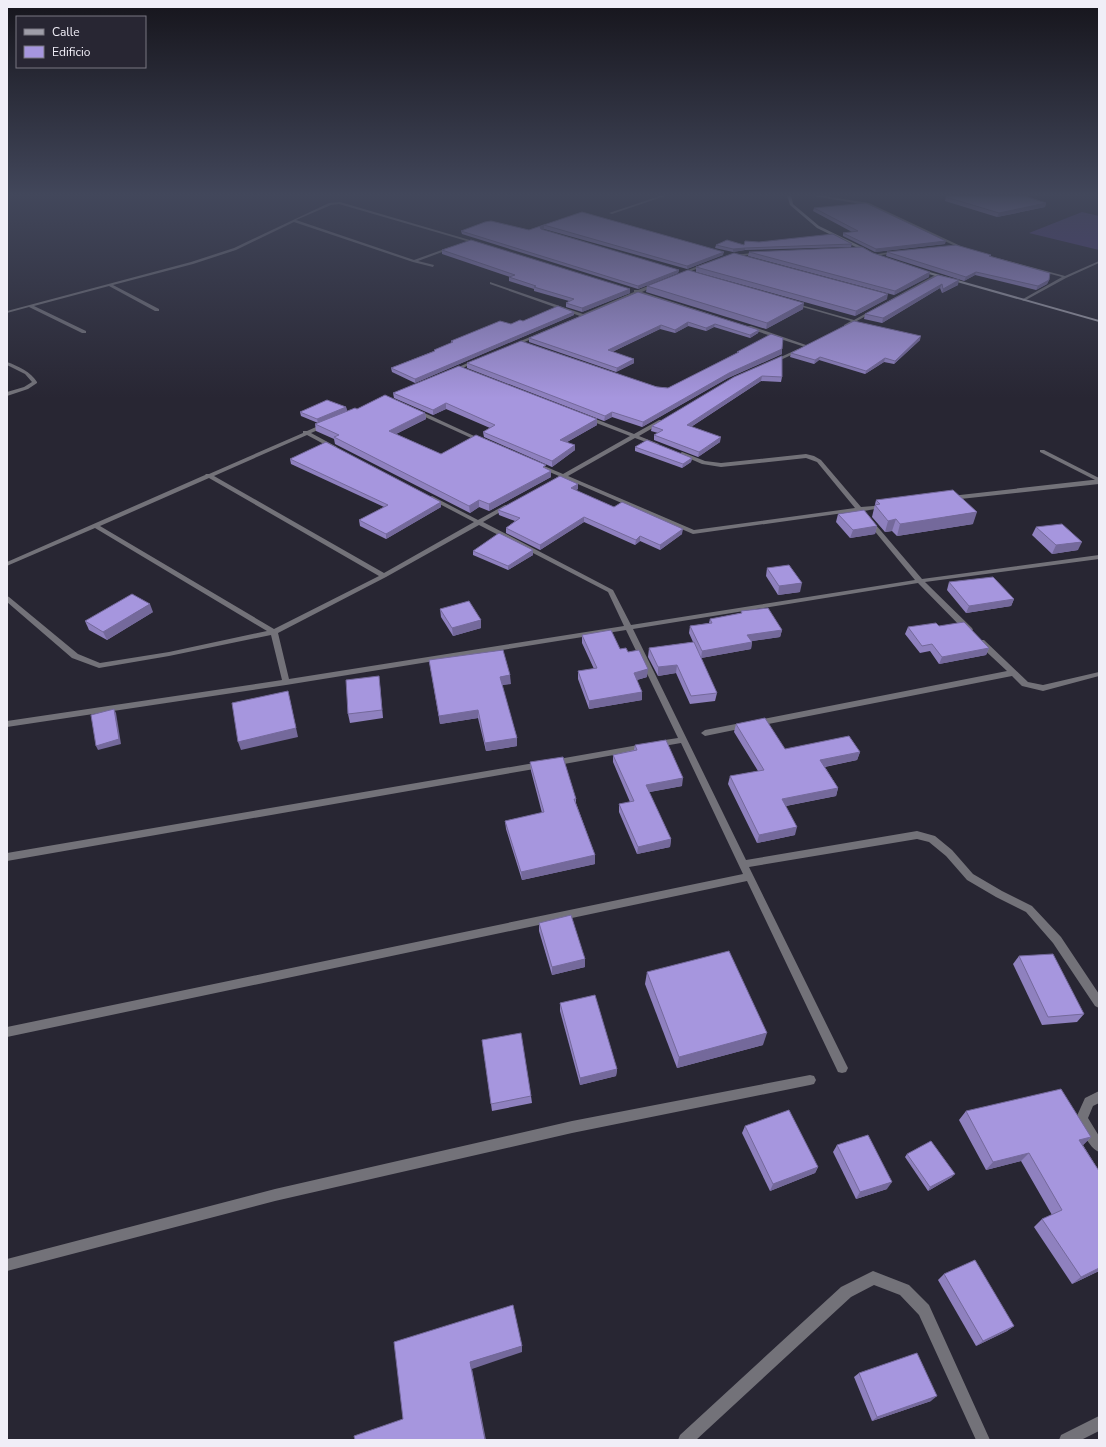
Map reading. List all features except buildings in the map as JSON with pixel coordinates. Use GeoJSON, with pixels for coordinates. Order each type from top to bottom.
{"type":"FeatureCollection","features":[{"type":"Feature","properties":{"kind":"main road"},"geometry":{"type":"LineString","coordinates":[[915,269],[1099,321]]}},
{"type":"Feature","properties":{"kind":"street"},"geometry":{"type":"LineString","coordinates":[[7,312],[188,263]]}},
{"type":"Feature","properties":{"kind":"street"},"geometry":{"type":"LineString","coordinates":[[420,263],[434,266]]}},
{"type":"Feature","properties":{"kind":"street"},"geometry":{"type":"LineString","coordinates":[[672,278],[710,263]]}},
{"type":"Feature","properties":{"kind":"street"},"geometry":{"type":"LineString","coordinates":[[1013,263],[1065,277]]}},
{"type":"Feature","properties":{"kind":"street"},"geometry":{"type":"LineString","coordinates":[[1024,300],[1065,277],[1098,263]]}},
{"type":"Feature","properties":{"kind":"street"},"geometry":{"type":"LineString","coordinates":[[678,270],[693,274]]}},
{"type":"Feature","properties":{"kind":"street"},"geometry":{"type":"LineString","coordinates":[[840,329],[893,298],[936,276]]}},
{"type":"Feature","properties":{"kind":"street"},"geometry":{"type":"LineString","coordinates":[[507,348],[665,280]]}},
{"type":"Feature","properties":{"kind":"street"},"geometry":{"type":"LineString","coordinates":[[491,283],[582,315]]}},
{"type":"Feature","properties":{"kind":"street"},"geometry":{"type":"LineString","coordinates":[[110,285],[157,310]]}},
{"type":"Feature","properties":{"kind":"street"},"geometry":{"type":"LineString","coordinates":[[629,289],[720,318]]}},
{"type":"Feature","properties":{"kind":"street"},"geometry":{"type":"LineString","coordinates":[[886,296],[893,298]]}},
{"type":"Feature","properties":{"kind":"street"},"geometry":{"type":"LineString","coordinates":[[789,302],[855,321]]}},
{"type":"Feature","properties":{"kind":"street"},"geometry":{"type":"LineString","coordinates":[[30,306],[84,332]]}},
{"type":"Feature","properties":{"kind":"street"},"geometry":{"type":"LineString","coordinates":[[742,325],[807,346]]}},
{"type":"Feature","properties":{"kind":"street"},"geometry":{"type":"LineString","coordinates":[[521,342],[528,345]]}},
{"type":"Feature","properties":{"kind":"street"},"geometry":{"type":"LineString","coordinates":[[766,365],[814,343]]}},
{"type":"Feature","properties":{"kind":"street"},"geometry":{"type":"LineString","coordinates":[[444,374],[480,360]]}},
{"type":"Feature","properties":{"kind":"street"},"geometry":{"type":"LineString","coordinates":[[7,363],[29,375],[35,382],[26,388],[7,394]]}},
{"type":"Feature","properties":{"kind":"street"},"geometry":{"type":"LineString","coordinates":[[459,368],[466,371]]}},
{"type":"Feature","properties":{"kind":"street"},"geometry":{"type":"LineString","coordinates":[[408,408],[485,442]]}},
{"type":"Feature","properties":{"kind":"street"},"geometry":{"type":"LineString","coordinates":[[584,416],[664,447]]}},
{"type":"Feature","properties":{"kind":"street"},"geometry":{"type":"LineString","coordinates":[[543,487],[669,416]]}},
{"type":"Feature","properties":{"kind":"street"},"geometry":{"type":"LineString","coordinates":[[7,564],[96,526],[305,432],[330,423]]}},
{"type":"Feature","properties":{"kind":"street"},"geometry":{"type":"LineString","coordinates":[[305,432],[339,450]]}},
{"type":"Feature","properties":{"kind":"street"},"geometry":{"type":"LineString","coordinates":[[1042,451],[1099,481]]}},
{"type":"Feature","properties":{"kind":"street"},"geometry":{"type":"LineString","coordinates":[[679,453],[704,463],[721,465],[797,456],[812,457],[819,462],[920,581],[1012,673],[1025,684],[1043,688],[1099,674]]}},
{"type":"Feature","properties":{"kind":"street"},"geometry":{"type":"LineString","coordinates":[[535,464],[693,532],[889,505]]}},
{"type":"Feature","properties":{"kind":"street"},"geometry":{"type":"LineString","coordinates":[[208,475],[384,576]]}},
{"type":"Feature","properties":{"kind":"street"},"geometry":{"type":"LineString","coordinates":[[944,499],[1099,481]]}},
{"type":"Feature","properties":{"kind":"street"},"geometry":{"type":"LineString","coordinates":[[429,497],[611,592],[842,1068]]}},
{"type":"Feature","properties":{"kind":"street"},"geometry":{"type":"LineString","coordinates":[[7,598],[75,656],[99,666],[274,632],[384,576],[510,504]]}},
{"type":"Feature","properties":{"kind":"street"},"geometry":{"type":"LineString","coordinates":[[96,526],[274,632],[286,682]]}},
{"type":"Feature","properties":{"kind":"street"},"geometry":{"type":"LineString","coordinates":[[7,724],[286,682],[920,581],[1099,557]]}},
{"type":"Feature","properties":{"kind":"street"},"geometry":{"type":"LineString","coordinates":[[704,733],[1012,673]]}},
{"type":"Feature","properties":{"kind":"street"},"geometry":{"type":"LineString","coordinates":[[7,857],[682,740]]}},
{"type":"Feature","properties":{"kind":"street"},"geometry":{"type":"LineString","coordinates":[[742,864],[895,838],[917,835],[932,838],[949,853],[970,877],[1029,909],[1057,940],[1099,1003]]}},
{"type":"Feature","properties":{"kind":"street"},"geometry":{"type":"LineString","coordinates":[[7,1032],[748,877]]}},
{"type":"Feature","properties":{"kind":"street"},"geometry":{"type":"LineString","coordinates":[[7,1265],[282,1193],[572,1127],[810,1080]]}},
{"type":"Feature","properties":{"kind":"street"},"geometry":{"type":"LineString","coordinates":[[1099,1097],[1089,1102],[1082,1118],[1090,1134],[1099,1146]]}},
{"type":"Feature","properties":{"kind":"street"},"geometry":{"type":"LineString","coordinates":[[685,1440],[846,1292],[873,1278],[904,1290],[924,1310],[983,1440]]}},
{"type":"Feature","properties":{"kind":"street"},"geometry":{"type":"LineString","coordinates":[[1066,1440],[1099,1423]]}}]}
